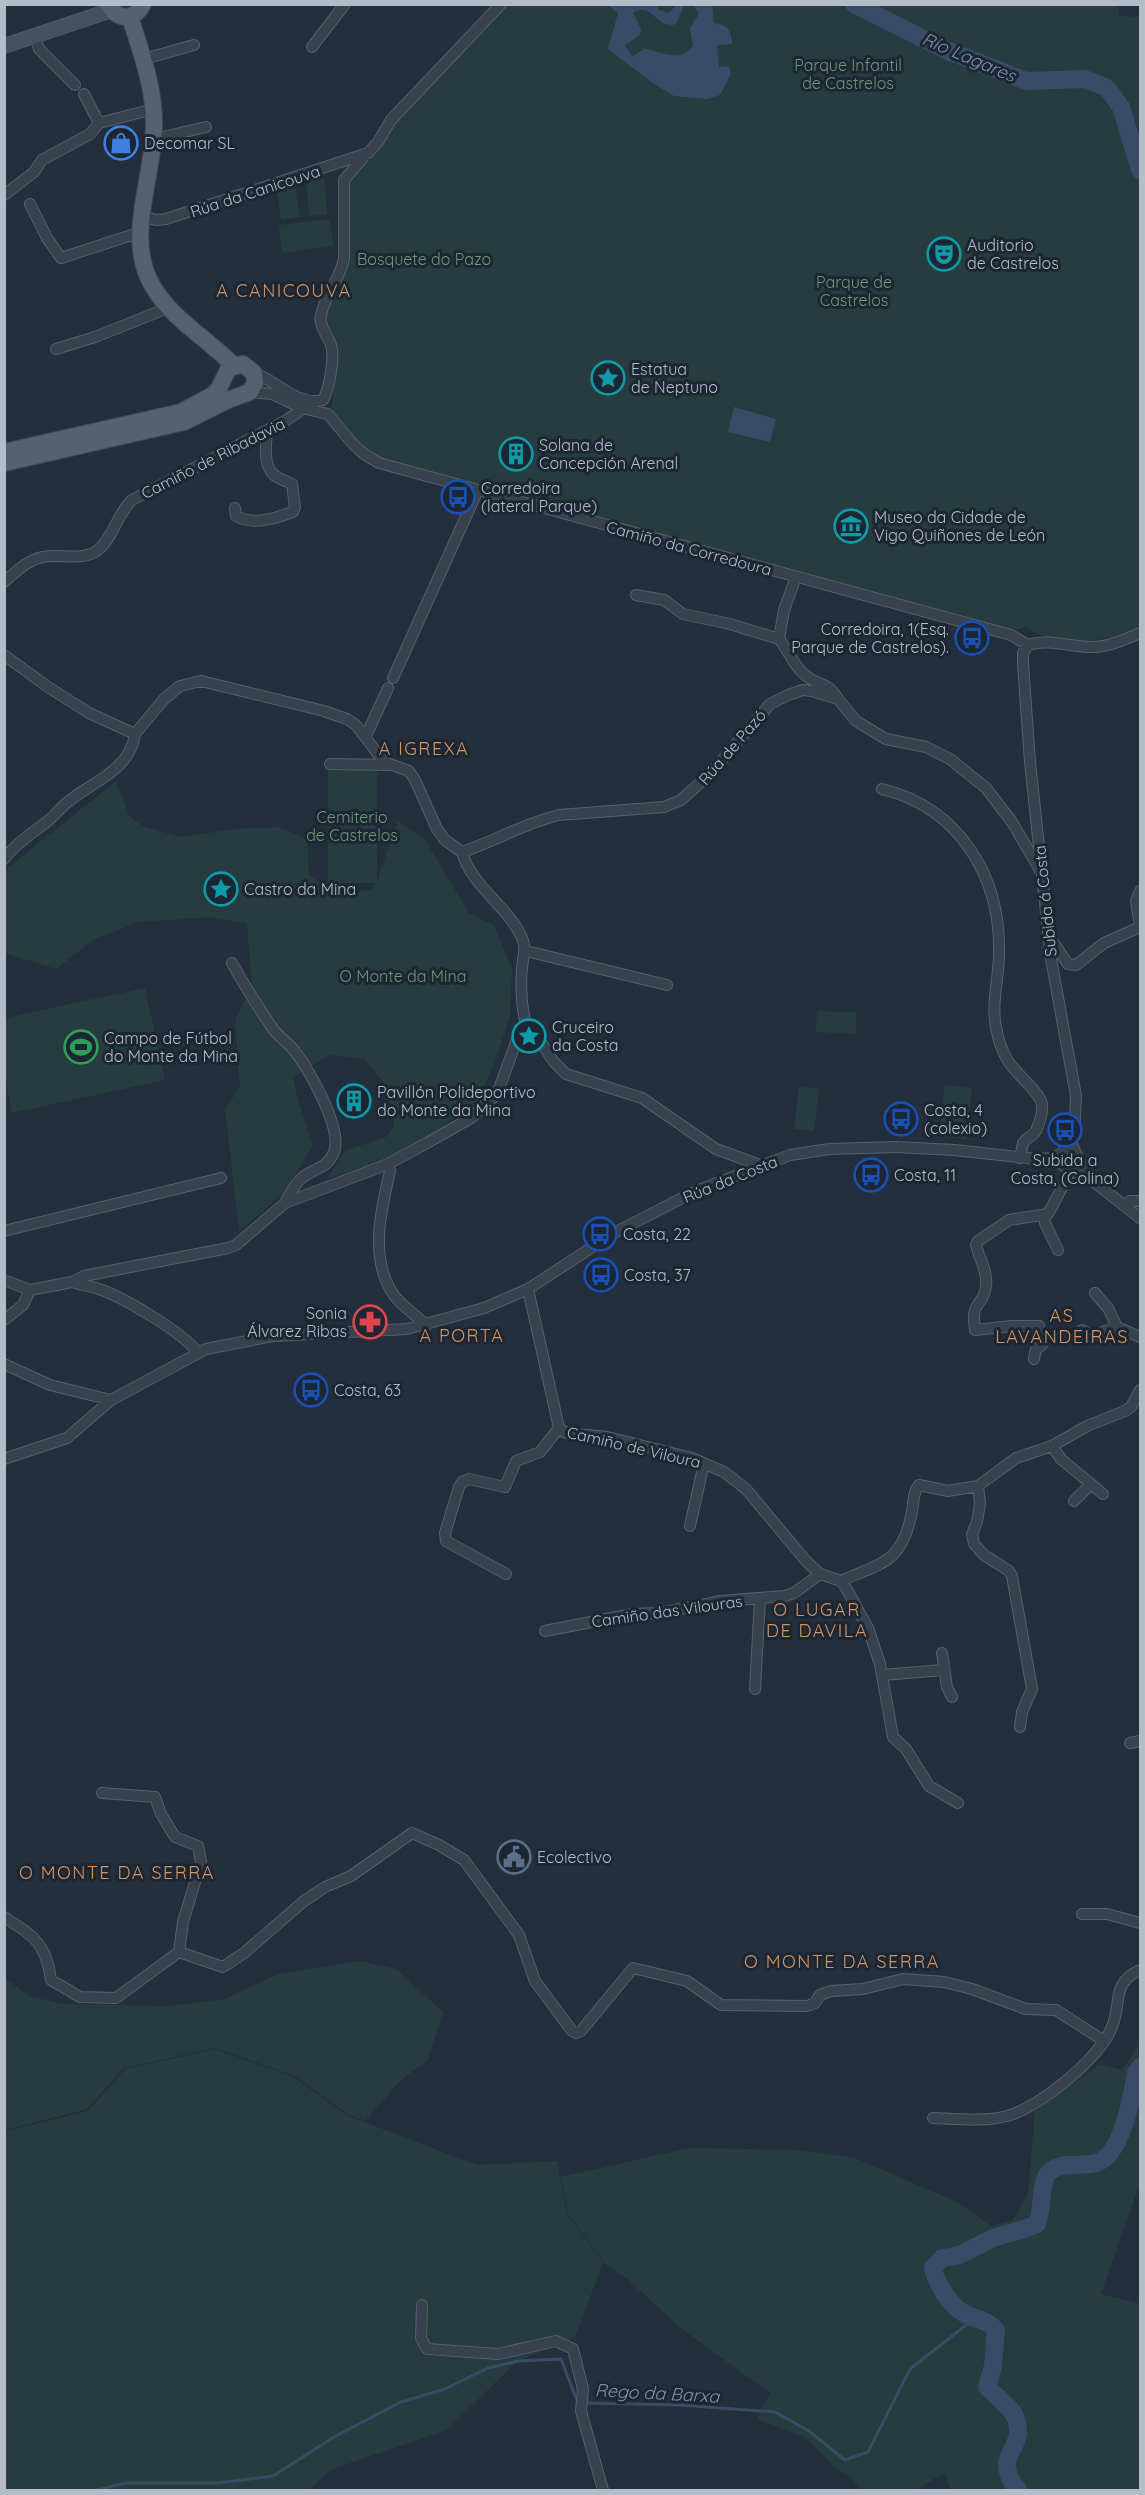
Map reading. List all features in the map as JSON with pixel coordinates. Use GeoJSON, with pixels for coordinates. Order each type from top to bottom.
{"type":"FeatureCollection","features":[{"type":"Feature","properties":{"kind":"main road"},"geometry":{"type":"LineString","coordinates":[[4,46],[110,7],[120,16],[141,9],[144,59],[154,109],[154,139],[142,224],[148,274],[168,308],[228,372],[227,389],[236,395],[246,394]]}},
{"type":"Feature","properties":{"kind":"main road"},"geometry":{"type":"LineString","coordinates":[[4,452],[181,412],[211,396],[228,372],[248,366],[254,373],[255,383],[246,394],[184,422],[4,463]]}},
{"type":"Feature","properties":{"kind":"street"},"geometry":{"type":"LineString","coordinates":[[312,47],[345,4]]}},
{"type":"Feature","properties":{"kind":"street","name":"Rúa da Canicouva"},"geometry":{"type":"LineString","coordinates":[[323,400],[327,394],[332,350],[322,325],[321,315],[342,269],[344,259],[343,185],[347,176],[378,142],[391,120],[501,4]]}},
{"type":"Feature","properties":{"kind":"street"},"geometry":{"type":"LineString","coordinates":[[35,36],[39,49],[75,86]]}},
{"type":"Feature","properties":{"kind":"street"},"geometry":{"type":"LineString","coordinates":[[144,59],[194,45]]}},
{"type":"Feature","properties":{"kind":"street"},"geometry":{"type":"LineString","coordinates":[[84,94],[99,123]]}},
{"type":"Feature","properties":{"kind":"street"},"geometry":{"type":"LineString","coordinates":[[4,195],[34,171],[42,160],[90,134],[99,123],[154,109]]}},
{"type":"Feature","properties":{"kind":"street"},"geometry":{"type":"LineString","coordinates":[[154,139],[206,127]]}},
{"type":"Feature","properties":{"kind":"street","name":"Rúa da Canicouva"},"geometry":{"type":"LineString","coordinates":[[142,224],[166,219],[368,153]]}},
{"type":"Feature","properties":{"kind":"street"},"geometry":{"type":"LineString","coordinates":[[30,204],[61,258],[142,224]]}},
{"type":"Feature","properties":{"kind":"street"},"geometry":{"type":"LineString","coordinates":[[56,349],[87,340],[168,308]]}},
{"type":"Feature","properties":{"kind":"street"},"geometry":{"type":"LineString","coordinates":[[254,373],[303,404],[323,400]]}},
{"type":"Feature","properties":{"kind":"street"},"geometry":{"type":"LineString","coordinates":[[246,394],[272,394],[328,414]]}},
{"type":"Feature","properties":{"kind":"street","name":"Camiño da Corredoura"},"geometry":{"type":"LineString","coordinates":[[323,400],[328,414],[352,443],[373,460],[1011,635],[1028,645]]}},
{"type":"Feature","properties":{"kind":"street","name":"Camiño de Ribadavia"},"geometry":{"type":"LineString","coordinates":[[4,582],[22,566],[41,557],[91,554],[99,549],[125,506],[132,500],[267,432],[294,416],[303,404]]}},
{"type":"Feature","properties":{"kind":"street"},"geometry":{"type":"LineString","coordinates":[[235,508],[236,516],[253,521],[266,520],[293,512],[295,507],[292,484],[271,472],[266,453],[267,432]]}},
{"type":"Feature","properties":{"kind":"street"},"geometry":{"type":"LineString","coordinates":[[366,736],[478,490]]}},
{"type":"Feature","properties":{"kind":"street","name":"Camiño da Corredoura"},"geometry":{"type":"LineString","coordinates":[[779,639],[784,610],[796,577]]}},
{"type":"Feature","properties":{"kind":"street"},"geometry":{"type":"LineString","coordinates":[[636,595],[669,602],[683,614],[730,624],[779,639],[802,672],[810,679],[831,687],[856,721],[886,739],[926,747],[950,759],[986,788],[1018,831],[1042,874]]}},
{"type":"Feature","properties":{"kind":"street"},"geometry":{"type":"LineString","coordinates":[[1028,645],[1039,643],[1094,647],[1112,644],[1140,633]]}},
{"type":"Feature","properties":{"kind":"street","name":"Subida á Costa"},"geometry":{"type":"LineString","coordinates":[[1028,645],[1023,653],[1023,664],[1030,762],[1056,999],[1073,1075],[1076,1111],[1076,1127],[1071,1142],[1058,1155]]}},
{"type":"Feature","properties":{"kind":"street"},"geometry":{"type":"LineString","coordinates":[[4,655],[48,687],[89,712],[135,734]]}},
{"type":"Feature","properties":{"kind":"street"},"geometry":{"type":"LineString","coordinates":[[5,857],[20,841],[48,821],[69,800],[115,771],[123,761],[135,734],[164,699],[180,686],[201,681],[324,711],[347,719],[366,736],[384,762],[409,771],[437,829],[445,840],[462,852],[465,865],[517,929],[526,951],[523,960],[522,1011],[526,1025],[530,1026],[554,1062],[566,1074],[642,1098],[716,1149],[760,1165]]}},
{"type":"Feature","properties":{"kind":"street","name":"Rúa de Pazó"},"geometry":{"type":"LineString","coordinates":[[462,852],[543,819],[559,815],[673,804],[701,784],[761,714],[779,699],[803,690],[820,692],[838,699]]}},
{"type":"Feature","properties":{"kind":"street"},"geometry":{"type":"LineString","coordinates":[[330,764],[389,765]]}},
{"type":"Feature","properties":{"kind":"street"},"geometry":{"type":"LineString","coordinates":[[882,789],[900,793],[918,802],[948,823],[962,836],[982,873],[998,924],[999,952],[995,1010],[998,1035],[1008,1062],[1041,1104],[1041,1113],[1035,1132],[1023,1143],[1020,1158]]}},
{"type":"Feature","properties":{"kind":"street"},"geometry":{"type":"LineString","coordinates":[[1048,935],[1068,964],[1076,965],[1104,943],[1140,926],[1136,901],[1140,891]]}},
{"type":"Feature","properties":{"kind":"street"},"geometry":{"type":"LineString","coordinates":[[526,951],[667,985]]}},
{"type":"Feature","properties":{"kind":"street"},"geometry":{"type":"LineString","coordinates":[[232,963],[275,1032],[292,1048],[310,1074],[335,1133],[336,1146],[330,1160],[321,1169],[304,1176],[293,1188],[285,1203]]}},
{"type":"Feature","properties":{"kind":"street"},"geometry":{"type":"LineString","coordinates":[[4,1280],[30,1290],[236,1245],[285,1203],[388,1164],[471,1118],[491,1101],[502,1085],[520,1029],[526,1025]]}},
{"type":"Feature","properties":{"kind":"street"},"geometry":{"type":"LineString","coordinates":[[1034,1359],[1036,1349],[1042,1345],[1039,1326],[975,1330],[974,1308],[985,1292],[986,1284],[976,1245],[978,1241],[1009,1220],[1044,1216],[1050,1211],[1075,1166],[1071,1142]]}},
{"type":"Feature","properties":{"kind":"street","name":"Rúa da Costa"},"geometry":{"type":"LineString","coordinates":[[4,1459],[67,1438],[111,1400],[198,1353],[235,1342],[273,1336],[374,1332],[426,1326],[471,1313],[528,1289],[614,1233],[696,1191],[760,1165],[808,1152],[847,1148],[954,1150],[1036,1160],[1058,1155]]}},
{"type":"Feature","properties":{"kind":"street"},"geometry":{"type":"LineString","coordinates":[[1058,1155],[1140,1218]]}},
{"type":"Feature","properties":{"kind":"street"},"geometry":{"type":"LineString","coordinates":[[388,1164],[390,1171],[379,1226],[381,1258],[392,1293],[426,1326]]}},
{"type":"Feature","properties":{"kind":"street"},"geometry":{"type":"LineString","coordinates":[[4,1231],[221,1178]]}},
{"type":"Feature","properties":{"kind":"street"},"geometry":{"type":"LineString","coordinates":[[1124,1205],[1130,1201],[1140,1201]]}},
{"type":"Feature","properties":{"kind":"street"},"geometry":{"type":"LineString","coordinates":[[1044,1216],[1058,1250]]}},
{"type":"Feature","properties":{"kind":"street"},"geometry":{"type":"LineString","coordinates":[[103,1287],[108,1277],[118,1269]]}},
{"type":"Feature","properties":{"kind":"street"},"geometry":{"type":"LineString","coordinates":[[91,1275],[101,1278],[103,1287]]}},
{"type":"Feature","properties":{"kind":"street"},"geometry":{"type":"LineString","coordinates":[[72,1282],[103,1287],[115,1297],[186,1338],[198,1353]]}},
{"type":"Feature","properties":{"kind":"street","name":"Camiño de Viloura"},"geometry":{"type":"LineString","coordinates":[[528,1289],[560,1428],[566,1433],[608,1437],[704,1463],[724,1472],[746,1489],[820,1574]]}},
{"type":"Feature","properties":{"kind":"street"},"geometry":{"type":"LineString","coordinates":[[4,1320],[23,1305],[30,1290]]}},
{"type":"Feature","properties":{"kind":"street"},"geometry":{"type":"LineString","coordinates":[[1095,1293],[1108,1308],[1117,1327],[1140,1337]]}},
{"type":"Feature","properties":{"kind":"street"},"geometry":{"type":"LineString","coordinates":[[1082,1330],[1092,1336],[1117,1327]]}},
{"type":"Feature","properties":{"kind":"street"},"geometry":{"type":"LineString","coordinates":[[4,1364],[50,1385],[111,1400]]}},
{"type":"Feature","properties":{"kind":"street"},"geometry":{"type":"LineString","coordinates":[[841,1581],[879,1565],[898,1551],[910,1524],[914,1492],[919,1485],[948,1491],[978,1486],[1016,1458],[1052,1446],[1087,1426],[1125,1411],[1131,1407],[1140,1390]]}},
{"type":"Feature","properties":{"kind":"street"},"geometry":{"type":"LineString","coordinates":[[506,1574],[447,1541],[445,1533],[459,1487],[462,1482],[469,1479],[505,1487],[516,1461],[540,1452],[560,1428]]}},
{"type":"Feature","properties":{"kind":"street"},"geometry":{"type":"LineString","coordinates":[[1052,1446],[1061,1459],[1103,1494]]}},
{"type":"Feature","properties":{"kind":"street"},"geometry":{"type":"LineString","coordinates":[[690,1526],[704,1463]]}},
{"type":"Feature","properties":{"kind":"street"},"geometry":{"type":"LineString","coordinates":[[1074,1501],[1091,1484]]}},
{"type":"Feature","properties":{"kind":"street"},"geometry":{"type":"LineString","coordinates":[[978,1486],[980,1503],[972,1537],[974,1544],[984,1555],[1009,1571],[1012,1576],[1024,1634],[1032,1689],[1022,1712],[1020,1727]]}},
{"type":"Feature","properties":{"kind":"street"},"geometry":{"type":"LineString","coordinates":[[820,1574],[841,1581],[856,1603],[868,1628],[882,1675],[893,1737],[906,1749],[929,1786],[958,1803]]}},
{"type":"Feature","properties":{"kind":"street","name":"Camiño das Vilouras"},"geometry":{"type":"LineString","coordinates":[[545,1630],[632,1614],[660,1613],[721,1601],[760,1599],[794,1593],[820,1574]]}},
{"type":"Feature","properties":{"kind":"street"},"geometry":{"type":"LineString","coordinates":[[755,1689],[760,1599]]}},
{"type":"Feature","properties":{"kind":"street"},"geometry":{"type":"LineString","coordinates":[[942,1653],[947,1687],[952,1697]]}},
{"type":"Feature","properties":{"kind":"street"},"geometry":{"type":"LineString","coordinates":[[882,1675],[944,1670]]}},
{"type":"Feature","properties":{"kind":"street"},"geometry":{"type":"LineString","coordinates":[[4,1917],[34,1936],[48,1961],[51,1980],[80,1997],[116,1998],[179,1952],[183,1922],[201,1862],[198,1846],[175,1837],[160,1814],[154,1797],[102,1793]]}},
{"type":"Feature","properties":{"kind":"street"},"geometry":{"type":"LineString","coordinates":[[179,1952],[223,1967],[244,1953],[304,1901],[325,1887],[351,1876],[412,1833],[464,1860],[519,1935],[535,1981],[572,2031],[576,2033],[581,2031],[633,1968],[695,1984],[721,2005],[807,2006],[815,2003],[820,1995],[831,1991],[862,1989],[903,1979],[944,1982],[972,1989],[1026,2009],[1056,2010],[1104,2041]]}},
{"type":"Feature","properties":{"kind":"street"},"geometry":{"type":"LineString","coordinates":[[1082,1914],[1107,1914],[1140,1923]]}},
{"type":"Feature","properties":{"kind":"street"},"geometry":{"type":"LineString","coordinates":[[933,2118],[969,2119],[1007,2116],[1035,2104],[1091,2059],[1114,2022],[1120,1988],[1126,1980],[1140,1970]]}},
{"type":"Feature","properties":{"kind":"street"},"geometry":{"type":"LineString","coordinates":[[422,2305],[421,2338],[427,2349],[498,2354],[556,2341],[573,2349],[583,2389],[581,2411],[603,2490]]}},
{"type":"Feature","properties":{"kind":"green space","name":"Parque de Castrelos"},"geometry":{"type":"Polygon","coordinates":[[[506,5],[1118,5],[1120,16],[1140,17],[1140,628],[1112,637],[1082,641],[1053,639],[1026,627],[1010,631],[382,460],[368,452],[335,416],[332,407],[338,349],[324,317],[346,268],[348,185],[369,161],[395,123],[506,5]]]}},
{"type":"Feature","properties":{"kind":"green space"},"geometry":{"type":"Polygon","coordinates":[[[324,179],[327,214],[309,216],[306,180],[324,179]]]}},
{"type":"Feature","properties":{"kind":"green space"},"geometry":{"type":"Polygon","coordinates":[[[295,186],[300,217],[281,220],[276,189],[295,186]]]}},
{"type":"Feature","properties":{"kind":"green space"},"geometry":{"type":"Polygon","coordinates":[[[330,219],[333,246],[282,253],[279,225],[330,219]]]}},
{"type":"Feature","properties":{"kind":"green space","name":"O Monte da Mina"},"geometry":{"type":"Polygon","coordinates":[[[328,768],[377,768],[377,881],[398,821],[425,840],[469,913],[494,925],[512,969],[510,1016],[495,1062],[477,1101],[441,1128],[388,1159],[327,1179],[346,1150],[386,1137],[394,1126],[387,1086],[364,1059],[330,1055],[293,1077],[313,1146],[282,1195],[239,1231],[225,1109],[240,1087],[235,1020],[252,986],[247,924],[210,917],[139,922],[93,940],[56,969],[5,953],[5,870],[116,781],[130,817],[143,826],[180,837],[235,829],[278,827],[307,838],[309,875],[336,894],[371,890],[376,883],[328,883],[328,768]]]}},
{"type":"Feature","properties":{"kind":"green space","name":"Campo de Fútbol do Monte da Mina"},"geometry":{"type":"Polygon","coordinates":[[[145,988],[165,1080],[12,1113],[5,1076],[5,1018],[145,988]]]}},
{"type":"Feature","properties":{"kind":"green space"},"geometry":{"type":"Polygon","coordinates":[[[817,1011],[856,1012],[856,1034],[816,1032],[817,1011]]]}},
{"type":"Feature","properties":{"kind":"green space"},"geometry":{"type":"Polygon","coordinates":[[[945,1085],[972,1088],[966,1139],[939,1136],[945,1085]]]}},
{"type":"Feature","properties":{"kind":"green space"},"geometry":{"type":"Polygon","coordinates":[[[799,1086],[819,1089],[814,1131],[794,1129],[799,1086]]]}},
{"type":"Feature","properties":{"kind":"green space"},"geometry":{"type":"Polygon","coordinates":[[[361,1961],[396,1969],[443,2012],[428,2060],[401,2080],[365,2121],[347,2114],[295,2076],[215,2048],[124,2068],[87,2109],[5,2130],[5,1978],[29,1996],[63,2004],[167,2006],[222,2000],[278,1974],[361,1961]]]}},
{"type":"Feature","properties":{"kind":"green space"},"geometry":{"type":"Polygon","coordinates":[[[1140,2044],[1140,2183],[1101,2294],[1135,2302],[1140,2306],[1140,2490],[951,2490],[944,2473],[916,2490],[860,2490],[851,2478],[833,2466],[805,2437],[757,2419],[770,2393],[682,2329],[626,2278],[604,2263],[568,2214],[561,2177],[689,2148],[800,2150],[855,2158],[957,2202],[991,2226],[1013,2220],[1028,2194],[1035,2111],[1099,2064],[1122,2070],[1140,2044]]]}},
{"type":"Feature","properties":{"kind":"green space"},"geometry":{"type":"Polygon","coordinates":[[[215,2049],[294,2077],[346,2115],[477,2165],[557,2161],[567,2214],[603,2263],[575,2337],[516,2362],[447,2430],[330,2470],[309,2490],[5,2490],[5,2131],[88,2111],[125,2069],[215,2049]]]}},
{"type":"Feature","properties":{"kind":"water"},"geometry":{"type":"Polygon","coordinates":[[[608,5],[656,5],[659,10],[669,13],[676,5],[684,5],[676,24],[664,23],[645,10],[633,13],[641,29],[640,35],[625,45],[632,57],[644,49],[670,55],[687,51],[693,46],[690,28],[699,14],[694,5],[712,5],[714,23],[728,29],[732,44],[717,45],[719,67],[729,66],[731,74],[720,95],[707,99],[674,96],[654,84],[608,49],[618,13],[608,5]]]}},
{"type":"Feature","properties":{"kind":"water"},"geometry":{"type":"Polygon","coordinates":[[[734,407],[776,419],[770,442],[728,432],[734,407]]]}},
{"type":"Feature","properties":{"kind":"waterway","name":"Río Lagares"},"geometry":{"type":"LineString","coordinates":[[854,4],[946,50],[1026,81],[1085,79],[1107,88],[1121,107],[1140,170]]}},
{"type":"Feature","properties":{"kind":"waterway","name":"Río Lagares"},"geometry":{"type":"LineString","coordinates":[[1018,2490],[1007,2468],[1017,2439],[1016,2419],[1008,2406],[987,2387],[993,2366],[996,2330],[987,2323],[957,2309],[944,2292],[933,2268],[942,2258],[962,2254],[991,2239],[1037,2224],[1043,2187],[1050,2171],[1066,2165],[1096,2163],[1105,2158],[1119,2138],[1132,2096],[1136,2073],[1140,2067]]}},
{"type":"Feature","properties":{"kind":"waterway","name":"Rego da Barxa"},"geometry":{"type":"LineString","coordinates":[[584,2403],[680,2405],[775,2412],[809,2431],[845,2460],[868,2452],[910,2369],[975,2318]]}},
{"type":"Feature","properties":{"kind":"waterway","name":"Rego da Barxa"},"geometry":{"type":"LineString","coordinates":[[97,2490],[126,2483],[218,2483],[273,2476],[334,2437],[401,2402],[445,2389],[488,2368],[519,2361],[561,2359],[578,2403]]}},
{"type":"Feature","properties":{"kind":"place","name":"Decomar SL"},"geometry":{"type":"Point","coordinates":[121,143]}},
{"type":"Feature","properties":{"kind":"place","name":"Auditorio de Castrelos"},"geometry":{"type":"Point","coordinates":[944,254]}},
{"type":"Feature","properties":{"kind":"place","name":"Estatua de Neptuno"},"geometry":{"type":"Point","coordinates":[608,378]}},
{"type":"Feature","properties":{"kind":"place","name":"Solana de Concepción Arenal"},"geometry":{"type":"Point","coordinates":[516,454]}},
{"type":"Feature","properties":{"kind":"place","name":"Corredoira (lateral Parque)"},"geometry":{"type":"Point","coordinates":[458,497]}},
{"type":"Feature","properties":{"kind":"place","name":"Museo da Cidade de Vigo Quiñones de León"},"geometry":{"type":"Point","coordinates":[851,526]}},
{"type":"Feature","properties":{"kind":"place","name":"Corredoira, 1(Esq. Parque de Castrelos)."},"geometry":{"type":"Point","coordinates":[972,638]}},
{"type":"Feature","properties":{"kind":"place","name":"Castro da Mina"},"geometry":{"type":"Point","coordinates":[221,889]}},
{"type":"Feature","properties":{"kind":"place","name":"Cruceiro da Costa"},"geometry":{"type":"Point","coordinates":[529,1036]}},
{"type":"Feature","properties":{"kind":"place","name":"Campo de Fútbol do Monte da Mina"},"geometry":{"type":"Point","coordinates":[81,1047]}},
{"type":"Feature","properties":{"kind":"place","name":"Pavillón Polideportivo do Monte da Mina"},"geometry":{"type":"Point","coordinates":[354,1101]}},
{"type":"Feature","properties":{"kind":"place","name":"Costa, 4 (colexio)"},"geometry":{"type":"Point","coordinates":[901,1119]}},
{"type":"Feature","properties":{"kind":"place","name":"Subida a Costa, (Colina)"},"geometry":{"type":"Point","coordinates":[1065,1130]}},
{"type":"Feature","properties":{"kind":"place","name":"Costa, 11"},"geometry":{"type":"Point","coordinates":[871,1175]}},
{"type":"Feature","properties":{"kind":"place","name":"Costa, 22"},"geometry":{"type":"Point","coordinates":[600,1234]}},
{"type":"Feature","properties":{"kind":"place","name":"Costa, 37"},"geometry":{"type":"Point","coordinates":[601,1275]}},
{"type":"Feature","properties":{"kind":"place","name":"Sonia Álvarez Ribas"},"geometry":{"type":"Point","coordinates":[370,1322]}},
{"type":"Feature","properties":{"kind":"place","name":"Costa, 63"},"geometry":{"type":"Point","coordinates":[311,1390]}},
{"type":"Feature","properties":{"kind":"place","name":"Ecolectivo"},"geometry":{"type":"Point","coordinates":[514,1857]}},
{"type":"Feature","properties":{"kind":"district","name":"A CANICOUVA"},"geometry":{"type":"Point","coordinates":[284,290]}},
{"type":"Feature","properties":{"kind":"district","name":"A IGREXA"},"geometry":{"type":"Point","coordinates":[424,748]}},
{"type":"Feature","properties":{"kind":"district","name":"AS LAVANDEIRAS"},"geometry":{"type":"Point","coordinates":[1062,1325]}},
{"type":"Feature","properties":{"kind":"district","name":"A PORTA"},"geometry":{"type":"Point","coordinates":[462,1335]}},
{"type":"Feature","properties":{"kind":"district","name":"O LUGAR DE DAVILA"},"geometry":{"type":"Point","coordinates":[817,1619]}},
{"type":"Feature","properties":{"kind":"district","name":"O MONTE DA SERRA"},"geometry":{"type":"Point","coordinates":[117,1872]}},
{"type":"Feature","properties":{"kind":"district","name":"O MONTE DA SERRA"},"geometry":{"type":"Point","coordinates":[842,1961]}},
{"type":"Feature","properties":{"kind":"park label","name":"Parque Infantil de Castrelos"},"geometry":{"type":"Point","coordinates":[848,74]}},
{"type":"Feature","properties":{"kind":"park label","name":"Bosquete do Pazo"},"geometry":{"type":"Point","coordinates":[424,259]}},
{"type":"Feature","properties":{"kind":"park label","name":"Cemiterio de Castrelos"},"geometry":{"type":"Point","coordinates":[352,826]}}]}
